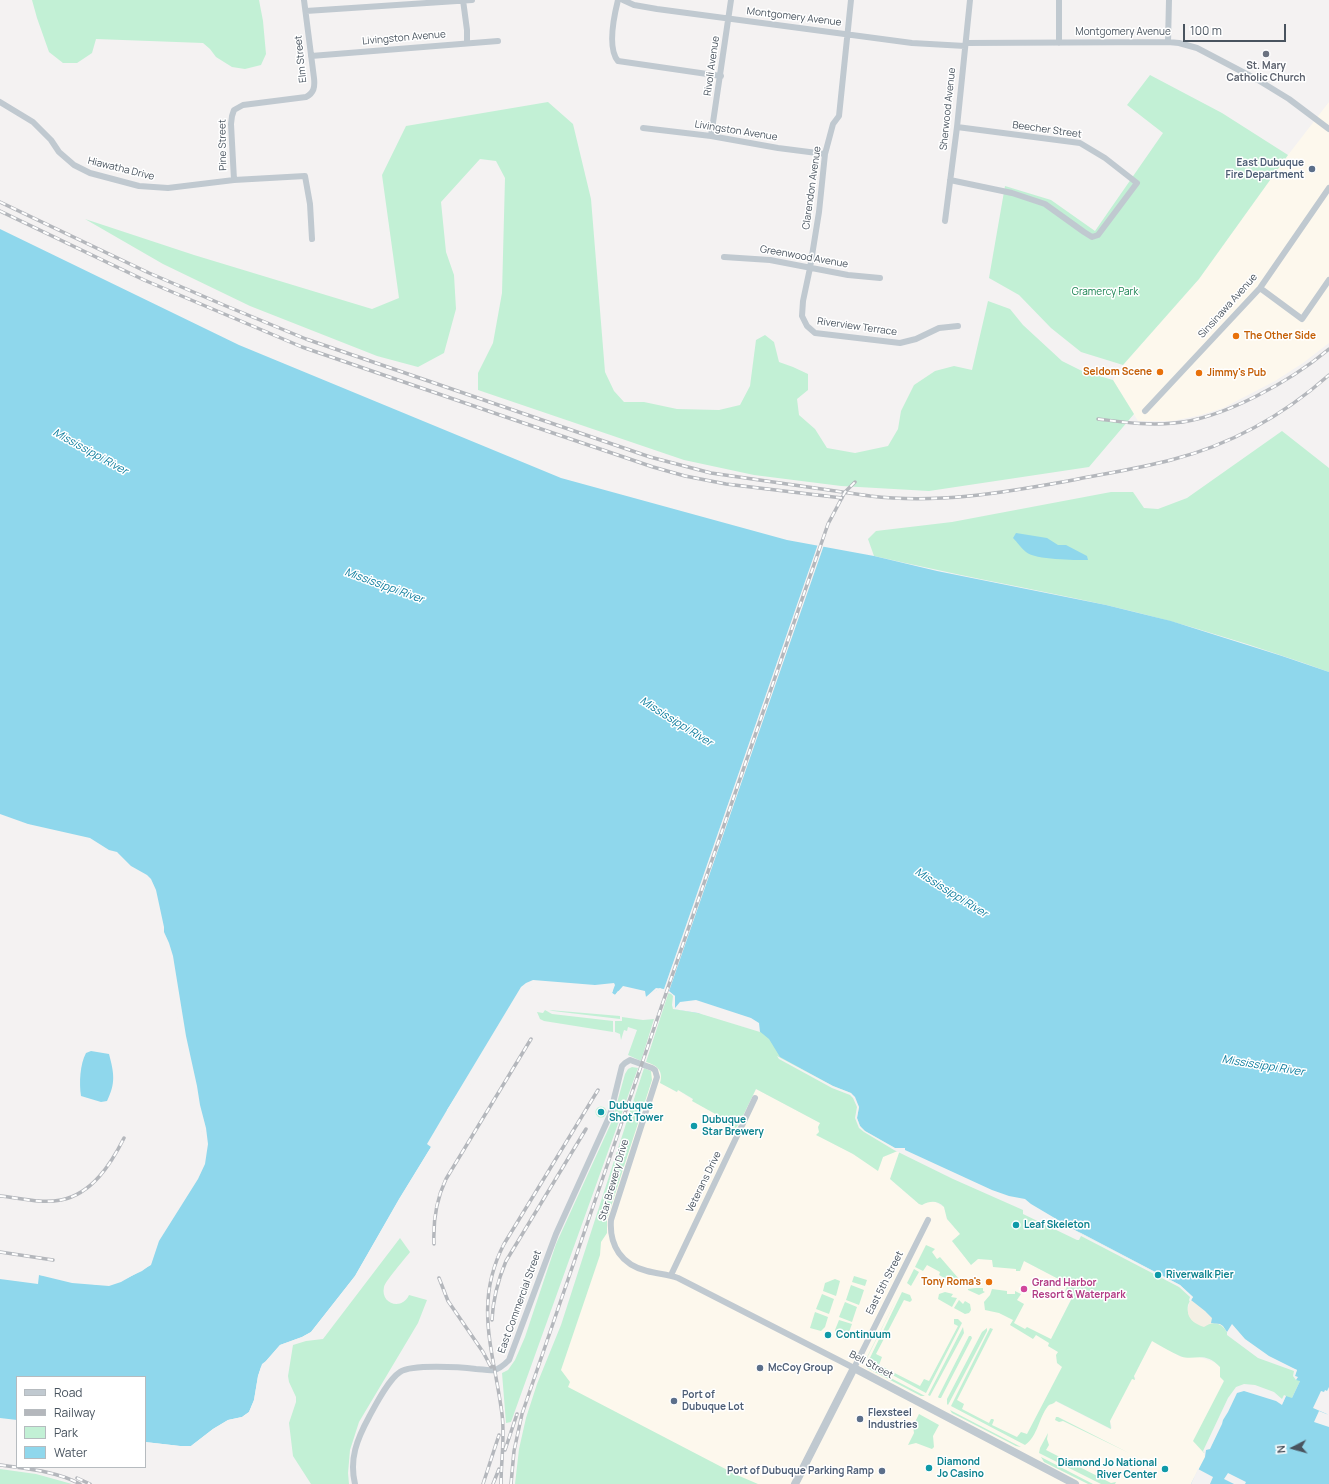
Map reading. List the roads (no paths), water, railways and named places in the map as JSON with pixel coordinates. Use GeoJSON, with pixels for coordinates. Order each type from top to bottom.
{"type":"FeatureCollection","features":[{"type":"Feature","properties":{"kind":"street","name":"Elm Street"},"geometry":{"type":"LineString","coordinates":[[234,110],[244,105],[306,97],[313,91],[315,85],[304,0]]}},
{"type":"Feature","properties":{"kind":"street"},"geometry":{"type":"LineString","coordinates":[[463,0],[467,30],[467,43]]}},
{"type":"Feature","properties":{"kind":"street"},"geometry":{"type":"LineString","coordinates":[[306,11],[472,0]]}},
{"type":"Feature","properties":{"kind":"street"},"geometry":{"type":"LineString","coordinates":[[618,0],[613,22],[614,54],[618,61],[630,64],[721,76]]}},
{"type":"Feature","properties":{"kind":"street","name":"Montgomery Avenue"},"geometry":{"type":"LineString","coordinates":[[623,0],[634,5],[645,7],[912,43],[966,45],[1168,42],[1183,44],[1197,48],[1258,80],[1289,99],[1329,129]]}},
{"type":"Feature","properties":{"kind":"street","name":"Rivoli Avenue"},"geometry":{"type":"LineString","coordinates":[[712,136],[731,0]]}},
{"type":"Feature","properties":{"kind":"street","name":"Clarendon Avenue"},"geometry":{"type":"LineString","coordinates":[[811,331],[806,326],[802,316],[803,302],[819,212],[825,154],[833,124],[839,116],[851,0]]}},
{"type":"Feature","properties":{"kind":"street","name":"Sherwood Avenue"},"geometry":{"type":"LineString","coordinates":[[945,221],[957,127],[970,0]]}},
{"type":"Feature","properties":{"kind":"street"},"geometry":{"type":"LineString","coordinates":[[1059,0],[1059,43]]}},
{"type":"Feature","properties":{"kind":"street"},"geometry":{"type":"LineString","coordinates":[[1168,42],[1169,0]]}},
{"type":"Feature","properties":{"kind":"street","name":"Livingston Avenue"},"geometry":{"type":"LineString","coordinates":[[311,56],[498,41]]}},
{"type":"Feature","properties":{"kind":"street","name":"Hiawatha Drive"},"geometry":{"type":"LineString","coordinates":[[0,102],[33,122],[47,135],[66,160],[74,165],[90,172],[139,186],[154,188],[183,187],[234,180],[305,176],[310,204],[312,238]]}},
{"type":"Feature","properties":{"kind":"street","name":"Pine Street"},"geometry":{"type":"LineString","coordinates":[[234,110],[231,124],[234,180]]}},
{"type":"Feature","properties":{"kind":"street","name":"Beecher Street"},"geometry":{"type":"LineString","coordinates":[[950,180],[1012,193],[1045,204],[1092,237],[1098,235],[1137,183],[1110,162],[1080,143],[957,127]]}},
{"type":"Feature","properties":{"kind":"street","name":"Livingston Avenue"},"geometry":{"type":"LineString","coordinates":[[643,128],[712,136],[778,148],[825,154]]}},
{"type":"Feature","properties":{"kind":"street","name":"Sinsinawa Avenue"},"geometry":{"type":"LineString","coordinates":[[1145,411],[1260,288],[1329,188]]}},
{"type":"Feature","properties":{"kind":"street","name":"Greenwood Avenue"},"geometry":{"type":"LineString","coordinates":[[724,257],[754,258],[848,275],[880,278]]}},
{"type":"Feature","properties":{"kind":"street"},"geometry":{"type":"LineString","coordinates":[[1260,288],[1302,319],[1329,280]]}},
{"type":"Feature","properties":{"kind":"street","name":"Riverview Terrace"},"geometry":{"type":"LineString","coordinates":[[811,331],[819,334],[900,343],[916,339],[939,328],[958,326]]}},
{"type":"Feature","properties":{"kind":"street","name":"East Commercial Street"},"geometry":{"type":"LineString","coordinates":[[355,1484],[352,1459],[355,1445],[361,1431],[394,1376],[401,1371],[416,1368],[474,1368],[492,1370],[504,1365],[509,1360],[556,1234],[610,1115],[622,1066],[630,1060],[652,1068],[656,1074]]}},
{"type":"Feature","properties":{"kind":"street","name":"Star Brewery Drive"},"geometry":{"type":"LineString","coordinates":[[615,1247],[611,1220],[631,1155],[657,1080],[656,1074]]}},
{"type":"Feature","properties":{"kind":"street","name":"Veterans Drive"},"geometry":{"type":"LineString","coordinates":[[671,1275],[756,1098]]}},
{"type":"Feature","properties":{"kind":"street","name":"East 5th Street"},"geometry":{"type":"LineString","coordinates":[[795,1484],[928,1220]]}},
{"type":"Feature","properties":{"kind":"street","name":"Bell Street"},"geometry":{"type":"LineString","coordinates":[[615,1247],[624,1259],[642,1270],[671,1275],[854,1368],[1075,1484]]}},
{"type":"Feature","properties":{"kind":"water","name":"Mississippi River"},"geometry":{"type":"Polygon","coordinates":[[[0,229],[239,345],[561,478],[787,540],[874,556],[937,571],[1106,605],[1171,621],[1329,672],[1329,1387],[1327,1391],[1321,1391],[1313,1408],[1327,1414],[1329,1418],[1329,1484],[1191,1484],[1205,1457],[1206,1450],[1238,1388],[1283,1402],[1286,1396],[1292,1398],[1300,1381],[1296,1380],[1297,1377],[1295,1376],[1297,1370],[1259,1356],[1227,1332],[1223,1326],[1220,1324],[1211,1323],[1212,1318],[1191,1300],[1193,1297],[1180,1285],[1081,1233],[895,1148],[865,1131],[860,1126],[857,1118],[859,1107],[851,1093],[833,1086],[780,1057],[769,1039],[758,1030],[720,1017],[675,1009],[675,996],[660,988],[646,997],[618,991],[615,995],[612,993],[613,990],[536,984],[525,990],[447,1110],[427,1144],[431,1147],[355,1276],[311,1332],[280,1345],[261,1367],[254,1400],[249,1412],[242,1417],[228,1420],[213,1429],[191,1446],[146,1442],[146,1376],[16,1376],[16,1420],[0,1418],[0,1279],[38,1284],[39,1275],[62,1277],[70,1281],[100,1285],[116,1283],[142,1271],[150,1265],[156,1241],[195,1181],[203,1164],[205,1149],[171,963],[148,882],[89,843],[0,816],[0,229]]]}},
{"type":"Feature","properties":{"kind":"water"},"geometry":{"type":"Polygon","coordinates":[[[1016,533],[1047,538],[1058,545],[1066,545],[1087,556],[1088,560],[1056,559],[1031,555],[1026,552],[1013,538],[1016,533]]]}},
{"type":"Feature","properties":{"kind":"water"},"geometry":{"type":"Polygon","coordinates":[[[91,1051],[109,1054],[113,1083],[107,1101],[101,1102],[81,1096],[80,1080],[82,1063],[86,1053],[91,1051]]]}},
{"type":"Feature","properties":{"kind":"railway"},"geometry":{"type":"LineString","coordinates":[[0,202],[149,273],[306,339],[650,457],[711,473],[870,496],[920,499],[969,496],[1019,490],[1132,469],[1171,460],[1214,446],[1255,427],[1294,403],[1329,375]]}},
{"type":"Feature","properties":{"kind":"railway"},"geometry":{"type":"LineString","coordinates":[[0,211],[144,280],[302,347],[497,414],[653,467],[685,476],[726,484],[842,498]]}},
{"type":"Feature","properties":{"kind":"railway"},"geometry":{"type":"LineString","coordinates":[[1098,419],[1164,424],[1193,420],[1214,414],[1256,396],[1296,374],[1329,349]]}},
{"type":"Feature","properties":{"kind":"railway"},"geometry":{"type":"LineString","coordinates":[[511,1484],[514,1451],[522,1414],[663,1002],[828,524],[845,492],[855,482]]}},
{"type":"Feature","properties":{"kind":"railway"},"geometry":{"type":"LineString","coordinates":[[434,1244],[436,1211],[446,1179],[531,1039]]}},
{"type":"Feature","properties":{"kind":"railway"},"geometry":{"type":"LineString","coordinates":[[501,1484],[503,1423],[488,1328],[489,1287],[495,1266],[504,1244],[598,1090]]}},
{"type":"Feature","properties":{"kind":"railway"},"geometry":{"type":"LineString","coordinates":[[492,1320],[496,1290],[506,1261],[586,1129]]}},
{"type":"Feature","properties":{"kind":"railway"},"geometry":{"type":"LineString","coordinates":[[0,1196],[46,1201],[61,1200],[72,1197],[91,1185],[107,1167],[124,1138]]}},
{"type":"Feature","properties":{"kind":"railway"},"geometry":{"type":"LineString","coordinates":[[0,1252],[53,1260]]}},
{"type":"Feature","properties":{"kind":"railway"},"geometry":{"type":"LineString","coordinates":[[439,1278],[448,1301],[483,1352],[491,1367]]}},
{"type":"Feature","properties":{"kind":"railway"},"geometry":{"type":"LineString","coordinates":[[505,1450],[517,1414]]}},
{"type":"Feature","properties":{"kind":"railway"},"geometry":{"type":"LineString","coordinates":[[483,1484],[499,1435]]}},
{"type":"Feature","properties":{"kind":"railway"},"geometry":{"type":"LineString","coordinates":[[0,1465],[16,1467]]}},
{"type":"Feature","properties":{"kind":"railway"},"geometry":{"type":"LineString","coordinates":[[23,1468],[51,1473],[80,1484]]}},
{"type":"Feature","properties":{"kind":"railway"},"geometry":{"type":"LineString","coordinates":[[493,1484],[499,1469]]}},
{"type":"Feature","properties":{"kind":"railway"},"geometry":{"type":"LineString","coordinates":[[77,1478],[90,1484]]}},
{"type":"Feature","properties":{"kind":"place","name":"St. Mary Catholic Church"},"geometry":{"type":"Point","coordinates":[1266,54]}},
{"type":"Feature","properties":{"kind":"place","name":"East Dubuque Fire Department"},"geometry":{"type":"Point","coordinates":[1312,169]}},
{"type":"Feature","properties":{"kind":"place","name":"The Other Side"},"geometry":{"type":"Point","coordinates":[1236,336]}},
{"type":"Feature","properties":{"kind":"place","name":"Seldom Scene"},"geometry":{"type":"Point","coordinates":[1160,372]}},
{"type":"Feature","properties":{"kind":"place","name":"Jimmy's Pub"},"geometry":{"type":"Point","coordinates":[1199,373]}},
{"type":"Feature","properties":{"kind":"place","name":"Dubuque Shot Tower"},"geometry":{"type":"Point","coordinates":[601,1112]}},
{"type":"Feature","properties":{"kind":"place","name":"Dubuque Star Brewery"},"geometry":{"type":"Point","coordinates":[694,1126]}},
{"type":"Feature","properties":{"kind":"place","name":"Leaf Skeleton"},"geometry":{"type":"Point","coordinates":[1016,1225]}},
{"type":"Feature","properties":{"kind":"place","name":"Riverwalk Pier"},"geometry":{"type":"Point","coordinates":[1158,1275]}},
{"type":"Feature","properties":{"kind":"place","name":"Tony Roma's"},"geometry":{"type":"Point","coordinates":[989,1282]}},
{"type":"Feature","properties":{"kind":"place","name":"Grand Harbor Resort & Waterpark"},"geometry":{"type":"Point","coordinates":[1024,1289]}},
{"type":"Feature","properties":{"kind":"place","name":"Continuum"},"geometry":{"type":"Point","coordinates":[828,1335]}},
{"type":"Feature","properties":{"kind":"place","name":"McCoy Group"},"geometry":{"type":"Point","coordinates":[760,1368]}},
{"type":"Feature","properties":{"kind":"place","name":"Port of Dubuque Lot"},"geometry":{"type":"Point","coordinates":[674,1401]}},
{"type":"Feature","properties":{"kind":"place","name":"Flexsteel Industries"},"geometry":{"type":"Point","coordinates":[860,1419]}},
{"type":"Feature","properties":{"kind":"place","name":"Diamond Jo Casino"},"geometry":{"type":"Point","coordinates":[929,1468]}},
{"type":"Feature","properties":{"kind":"place","name":"Diamond Jo National River Center"},"geometry":{"type":"Point","coordinates":[1165,1469]}},
{"type":"Feature","properties":{"kind":"place","name":"Port of Dubuque Parking Ramp"},"geometry":{"type":"Point","coordinates":[882,1471]}},
{"type":"Feature","properties":{"kind":"park label","name":"Gramercy Park"},"geometry":{"type":"Point","coordinates":[1105,292]}}]}
